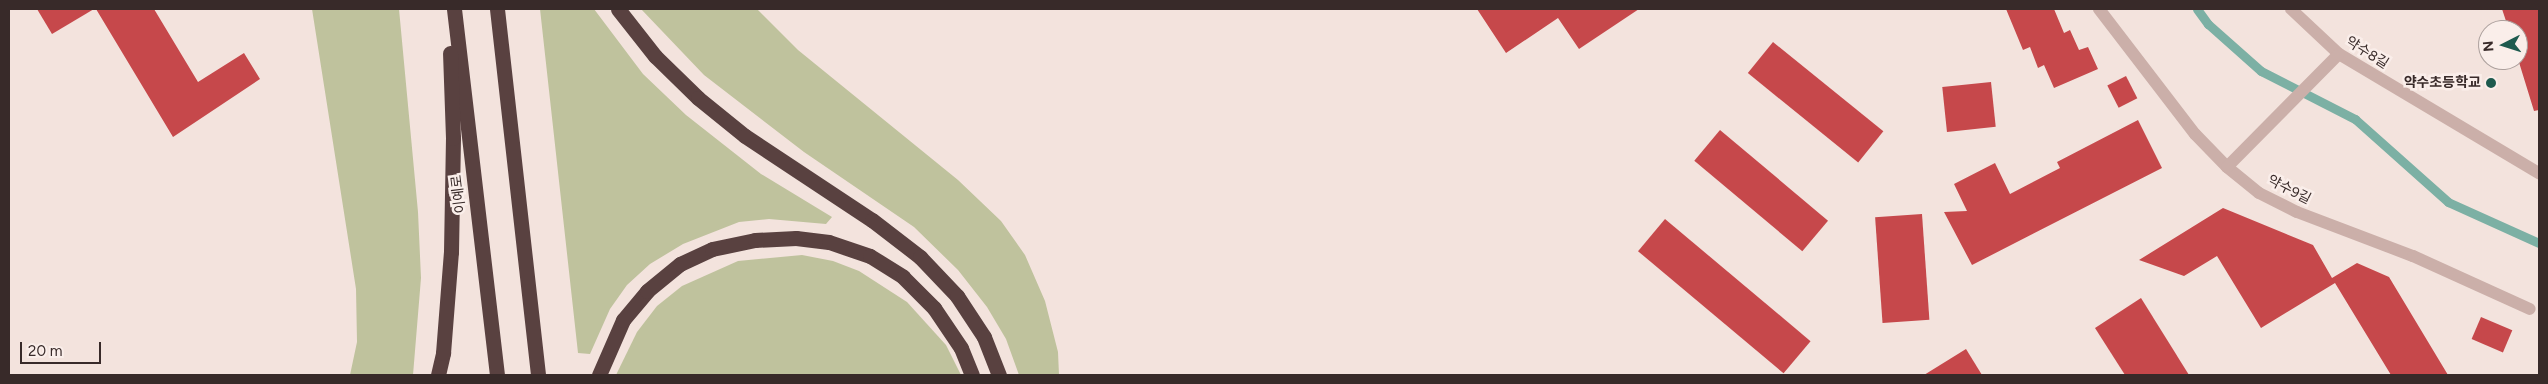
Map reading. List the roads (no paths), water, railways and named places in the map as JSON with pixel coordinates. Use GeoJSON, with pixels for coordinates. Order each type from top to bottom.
{"type":"FeatureCollection","features":[{"type":"Feature","properties":{"kind":"highway"},"geometry":{"type":"LineString","coordinates":[[438,375],[443,352],[451,252],[453,138],[449,9]]}},
{"type":"Feature","properties":{"kind":"highway","name":"이예로"},"geometry":{"type":"LineString","coordinates":[[454,9],[497,375]]}},
{"type":"Feature","properties":{"kind":"highway"},"geometry":{"type":"LineString","coordinates":[[497,9],[538,375]]}},
{"type":"Feature","properties":{"kind":"highway"},"geometry":{"type":"LineString","coordinates":[[618,9],[655,56],[698,98],[745,136],[872,220],[920,257],[958,296],[984,337],[998,375]]}},
{"type":"Feature","properties":{"kind":"highway"},"geometry":{"type":"LineString","coordinates":[[599,375],[623,320],[647,290],[680,264],[712,249],[755,240],[796,238],[829,242],[870,256],[903,277],[934,308],[961,348],[972,375]]}},
{"type":"Feature","properties":{"kind":"street","name":"약수9길"},"geometry":{"type":"LineString","coordinates":[[2099,9],[2195,134],[2227,167],[2259,192],[2297,212],[2413,256],[2530,309]]}},
{"type":"Feature","properties":{"kind":"street","name":"약수8길"},"geometry":{"type":"LineString","coordinates":[[2291,9],[2339,54],[2539,173]]}},
{"type":"Feature","properties":{"kind":"street"},"geometry":{"type":"LineString","coordinates":[[2227,167],[2339,54]]}},
{"type":"Feature","properties":{"kind":"waterway"},"geometry":{"type":"LineString","coordinates":[[2197,9],[2208,24],[2261,71],[2355,119],[2448,202],[2539,243]]}},
{"type":"Feature","properties":{"kind":"place","name":"약수초등학교"},"geometry":{"type":"Point","coordinates":[2491,83]}}]}
